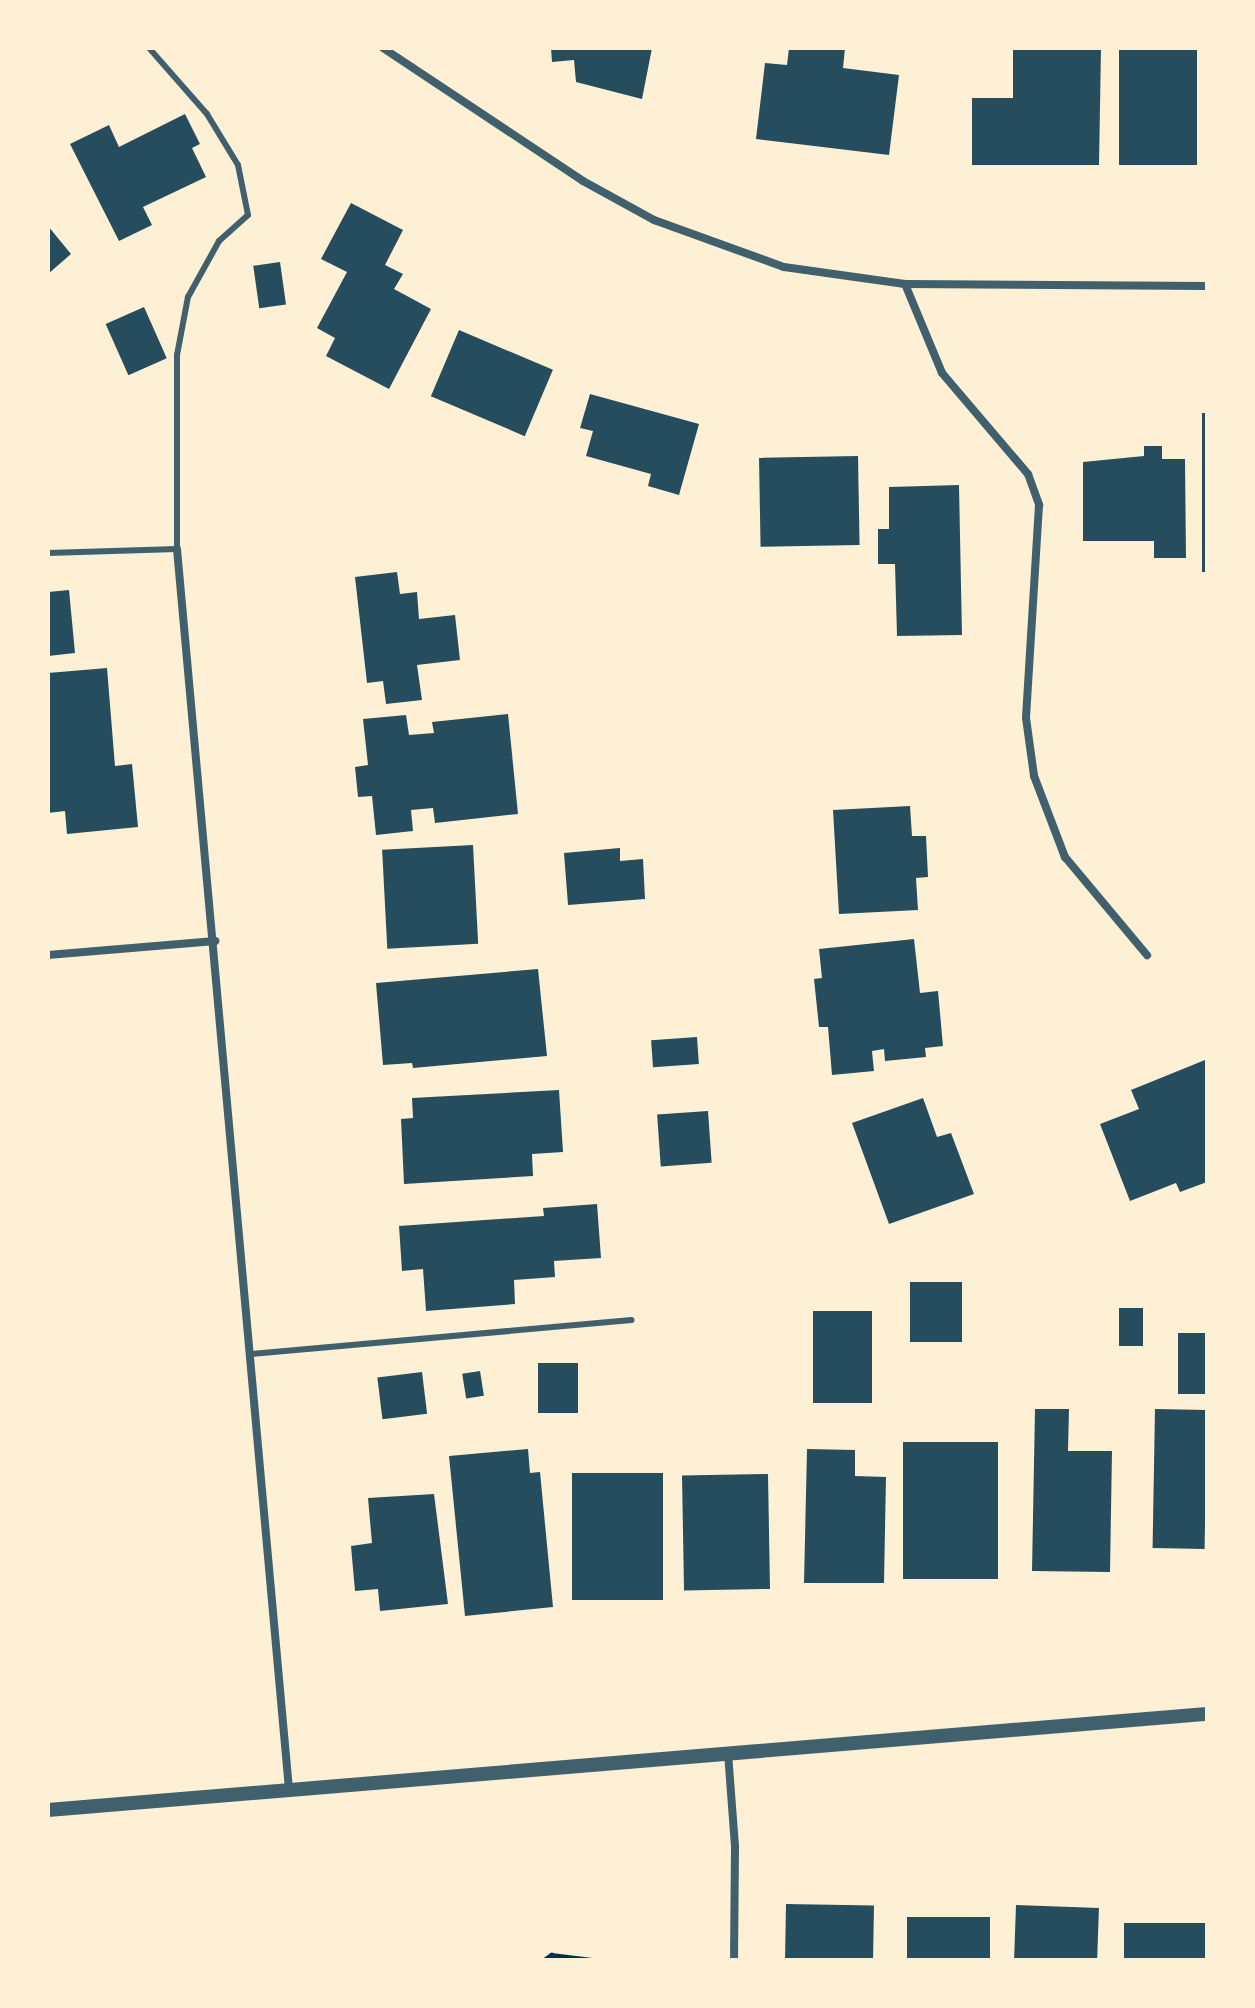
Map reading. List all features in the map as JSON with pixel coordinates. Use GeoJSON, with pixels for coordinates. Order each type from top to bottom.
{"type":"FeatureCollection","features":[{"type":"Feature","properties":{"kind":"street"},"geometry":{"type":"LineString","coordinates":[[383,48],[583,181],[654,220],[784,267],[905,284],[1207,286]]}},
{"type":"Feature","properties":{"kind":"street"},"geometry":{"type":"LineString","coordinates":[[905,284],[942,373],[1028,474],[1039,505],[1026,718],[1034,776],[1065,857],[1147,955]]}},
{"type":"Feature","properties":{"kind":"street"},"geometry":{"type":"LineString","coordinates":[[177,549],[215,941],[289,1790]]}},
{"type":"Feature","properties":{"kind":"street"},"geometry":{"type":"LineString","coordinates":[[48,955],[215,941]]}},
{"type":"Feature","properties":{"kind":"street"},"geometry":{"type":"LineString","coordinates":[[48,1810],[1207,1714]]}},
{"type":"Feature","properties":{"kind":"street"},"geometry":{"type":"LineString","coordinates":[[728,1753],[735,1847],[734,1960]]}},
{"type":"Feature","properties":{"kind":"lane"},"geometry":{"type":"LineString","coordinates":[[48,553],[177,549],[177,355],[188,297],[219,241],[248,215],[238,165],[207,114],[149,48]]}},
{"type":"Feature","properties":{"kind":"lane"},"geometry":{"type":"LineString","coordinates":[[251,1354],[631,1320]]}},
{"type":"Feature","properties":{"kind":"path"},"geometry":{"type":"LineString","coordinates":[[544,1960],[551,1955],[592,1960]]}},
{"type":"Feature","properties":{"kind":"building"},"geometry":{"type":"Polygon","coordinates":[[[551,48],[652,48],[642,99],[576,82],[574,60],[552,62],[551,48]]]}},
{"type":"Feature","properties":{"kind":"building"},"geometry":{"type":"Polygon","coordinates":[[[789,48],[845,48],[843,68],[899,75],[889,155],[756,139],[765,63],[787,65],[789,48]]]}},
{"type":"Feature","properties":{"kind":"building"},"geometry":{"type":"Polygon","coordinates":[[[1013,48],[1101,48],[1099,165],[972,165],[972,98],[1013,98],[1013,48]]]}},
{"type":"Feature","properties":{"kind":"building"},"geometry":{"type":"Polygon","coordinates":[[[1119,48],[1197,48],[1197,165],[1119,165],[1119,48]]]}},
{"type":"Feature","properties":{"kind":"building"},"geometry":{"type":"Polygon","coordinates":[[[185,114],[200,144],[192,148],[206,177],[143,207],[152,225],[119,241],[70,144],[109,125],[119,147],[185,114]]]}},
{"type":"Feature","properties":{"kind":"building"},"geometry":{"type":"Polygon","coordinates":[[[351,203],[403,230],[385,265],[403,274],[394,289],[431,309],[389,389],[326,356],[335,338],[317,328],[347,272],[321,259],[351,203]]]}},
{"type":"Feature","properties":{"kind":"building"},"geometry":{"type":"Polygon","coordinates":[[[48,226],[71,254],[48,274],[48,226]]]}},
{"type":"Feature","properties":{"kind":"building"},"geometry":{"type":"Polygon","coordinates":[[[280,262],[286,305],[259,308],[253,266],[280,262]]]}},
{"type":"Feature","properties":{"kind":"building"},"geometry":{"type":"Polygon","coordinates":[[[144,307],[167,358],[128,375],[106,324],[144,307]]]}},
{"type":"Feature","properties":{"kind":"building"},"geometry":{"type":"Polygon","coordinates":[[[459,330],[553,370],[525,436],[431,396],[459,330]]]}},
{"type":"Feature","properties":{"kind":"building"},"geometry":{"type":"Polygon","coordinates":[[[590,394],[699,424],[679,495],[648,486],[651,474],[586,456],[593,431],[580,428],[590,394]]]}},
{"type":"Feature","properties":{"kind":"building"},"geometry":{"type":"Polygon","coordinates":[[[1202,413],[1207,413],[1207,572],[1202,572],[1202,413]]]}},
{"type":"Feature","properties":{"kind":"building"},"geometry":{"type":"Polygon","coordinates":[[[1144,446],[1162,446],[1162,459],[1185,459],[1186,558],[1154,558],[1154,541],[1083,541],[1083,462],[1144,456],[1144,446]]]}},
{"type":"Feature","properties":{"kind":"building"},"geometry":{"type":"Polygon","coordinates":[[[858,456],[860,545],[761,547],[759,458],[858,456]]]}},
{"type":"Feature","properties":{"kind":"building"},"geometry":{"type":"Polygon","coordinates":[[[959,485],[962,635],[897,636],[895,564],[878,564],[878,529],[889,529],[889,487],[959,485]]]}},
{"type":"Feature","properties":{"kind":"building"},"geometry":{"type":"Polygon","coordinates":[[[397,572],[400,594],[417,592],[419,619],[455,615],[460,660],[417,665],[422,700],[386,704],[383,681],[367,683],[355,577],[397,572]]]}},
{"type":"Feature","properties":{"kind":"building"},"geometry":{"type":"Polygon","coordinates":[[[69,590],[75,653],[48,656],[48,592],[69,590]]]}},
{"type":"Feature","properties":{"kind":"building"},"geometry":{"type":"Polygon","coordinates":[[[107,668],[115,766],[132,764],[138,827],[67,834],[65,811],[48,813],[48,673],[107,668]]]}},
{"type":"Feature","properties":{"kind":"building"},"geometry":{"type":"Polygon","coordinates":[[[508,714],[518,814],[435,823],[433,808],[411,810],[413,831],[376,835],[372,796],[358,797],[355,767],[368,765],[363,719],[406,715],[409,735],[434,733],[432,722],[508,714]]]}},
{"type":"Feature","properties":{"kind":"building"},"geometry":{"type":"Polygon","coordinates":[[[910,806],[912,836],[926,836],[928,877],[916,878],[918,910],[839,914],[833,810],[910,806]]]}},
{"type":"Feature","properties":{"kind":"building"},"geometry":{"type":"Polygon","coordinates":[[[473,845],[478,944],[387,949],[382,850],[473,845]]]}},
{"type":"Feature","properties":{"kind":"building"},"geometry":{"type":"Polygon","coordinates":[[[620,848],[620,861],[643,859],[645,899],[568,905],[564,853],[620,848]]]}},
{"type":"Feature","properties":{"kind":"building"},"geometry":{"type":"Polygon","coordinates":[[[914,939],[920,993],[938,991],[943,1046],[925,1048],[926,1057],[885,1061],[884,1049],[872,1051],[874,1071],[832,1075],[828,1027],[819,1027],[814,979],[822,978],[819,949],[914,939]]]}},
{"type":"Feature","properties":{"kind":"building"},"geometry":{"type":"Polygon","coordinates":[[[538,969],[547,1056],[413,1068],[412,1063],[383,1065],[376,983],[538,969]]]}},
{"type":"Feature","properties":{"kind":"building"},"geometry":{"type":"Polygon","coordinates":[[[697,1037],[699,1064],[653,1067],[651,1040],[697,1037]]]}},
{"type":"Feature","properties":{"kind":"building"},"geometry":{"type":"Polygon","coordinates":[[[1205,1060],[1207,1182],[1180,1192],[1176,1183],[1130,1201],[1100,1124],[1139,1109],[1131,1090],[1205,1060]]]}},
{"type":"Feature","properties":{"kind":"building"},"geometry":{"type":"Polygon","coordinates":[[[559,1090],[563,1152],[532,1154],[533,1176],[404,1184],[401,1119],[413,1118],[412,1098],[559,1090]]]}},
{"type":"Feature","properties":{"kind":"building"},"geometry":{"type":"Polygon","coordinates":[[[923,1098],[937,1137],[951,1133],[974,1194],[889,1224],[852,1123],[923,1098]]]}},
{"type":"Feature","properties":{"kind":"building"},"geometry":{"type":"Polygon","coordinates":[[[708,1111],[712,1163],[661,1166],[657,1115],[708,1111]]]}},
{"type":"Feature","properties":{"kind":"building"},"geometry":{"type":"Polygon","coordinates":[[[597,1204],[601,1258],[554,1261],[555,1277],[514,1280],[515,1304],[426,1311],[423,1269],[402,1271],[399,1226],[544,1216],[543,1208],[597,1204]]]}},
{"type":"Feature","properties":{"kind":"building"},"geometry":{"type":"Polygon","coordinates":[[[910,1282],[962,1282],[962,1342],[910,1342],[910,1282]]]}},
{"type":"Feature","properties":{"kind":"building"},"geometry":{"type":"Polygon","coordinates":[[[1119,1308],[1143,1308],[1143,1346],[1119,1346],[1119,1308]]]}},
{"type":"Feature","properties":{"kind":"building"},"geometry":{"type":"Polygon","coordinates":[[[813,1311],[872,1311],[872,1403],[813,1403],[813,1311]]]}},
{"type":"Feature","properties":{"kind":"building"},"geometry":{"type":"Polygon","coordinates":[[[1178,1333],[1207,1333],[1207,1394],[1178,1394],[1178,1333]]]}},
{"type":"Feature","properties":{"kind":"building"},"geometry":{"type":"Polygon","coordinates":[[[538,1363],[578,1363],[578,1413],[538,1413],[538,1363]]]}},
{"type":"Feature","properties":{"kind":"building"},"geometry":{"type":"Polygon","coordinates":[[[480,1371],[484,1396],[466,1399],[462,1374],[480,1371]]]}},
{"type":"Feature","properties":{"kind":"building"},"geometry":{"type":"Polygon","coordinates":[[[422,1372],[427,1414],[382,1419],[377,1377],[422,1372]]]}},
{"type":"Feature","properties":{"kind":"building"},"geometry":{"type":"Polygon","coordinates":[[[1035,1409],[1069,1409],[1068,1451],[1112,1451],[1110,1572],[1032,1571],[1035,1409]]]}},
{"type":"Feature","properties":{"kind":"building"},"geometry":{"type":"Polygon","coordinates":[[[1155,1409],[1207,1410],[1205,1549],[1153,1548],[1155,1409]]]}},
{"type":"Feature","properties":{"kind":"building"},"geometry":{"type":"Polygon","coordinates":[[[903,1442],[998,1442],[998,1579],[903,1579],[903,1442]]]}},
{"type":"Feature","properties":{"kind":"building"},"geometry":{"type":"Polygon","coordinates":[[[528,1449],[530,1473],[540,1472],[553,1607],[465,1616],[449,1456],[528,1449]]]}},
{"type":"Feature","properties":{"kind":"building"},"geometry":{"type":"Polygon","coordinates":[[[807,1449],[855,1450],[855,1476],[886,1477],[884,1583],[804,1583],[807,1449]]]}},
{"type":"Feature","properties":{"kind":"building"},"geometry":{"type":"Polygon","coordinates":[[[572,1473],[663,1473],[663,1600],[572,1600],[572,1473]]]}},
{"type":"Feature","properties":{"kind":"building"},"geometry":{"type":"Polygon","coordinates":[[[768,1474],[770,1589],[684,1590],[682,1476],[768,1474]]]}},
{"type":"Feature","properties":{"kind":"building"},"geometry":{"type":"Polygon","coordinates":[[[434,1494],[448,1604],[380,1611],[378,1589],[355,1591],[351,1546],[372,1543],[368,1498],[434,1494]]]}},
{"type":"Feature","properties":{"kind":"building"},"geometry":{"type":"Polygon","coordinates":[[[786,1904],[874,1906],[873,1960],[785,1960],[786,1904]]]}},
{"type":"Feature","properties":{"kind":"building"},"geometry":{"type":"Polygon","coordinates":[[[1016,1905],[1099,1908],[1097,1960],[1014,1960],[1016,1905]]]}},
{"type":"Feature","properties":{"kind":"building"},"geometry":{"type":"Polygon","coordinates":[[[907,1917],[990,1917],[990,1960],[907,1960],[907,1917]]]}},
{"type":"Feature","properties":{"kind":"building"},"geometry":{"type":"Polygon","coordinates":[[[1124,1923],[1207,1923],[1207,1960],[1124,1960],[1124,1923]]]}}]}
